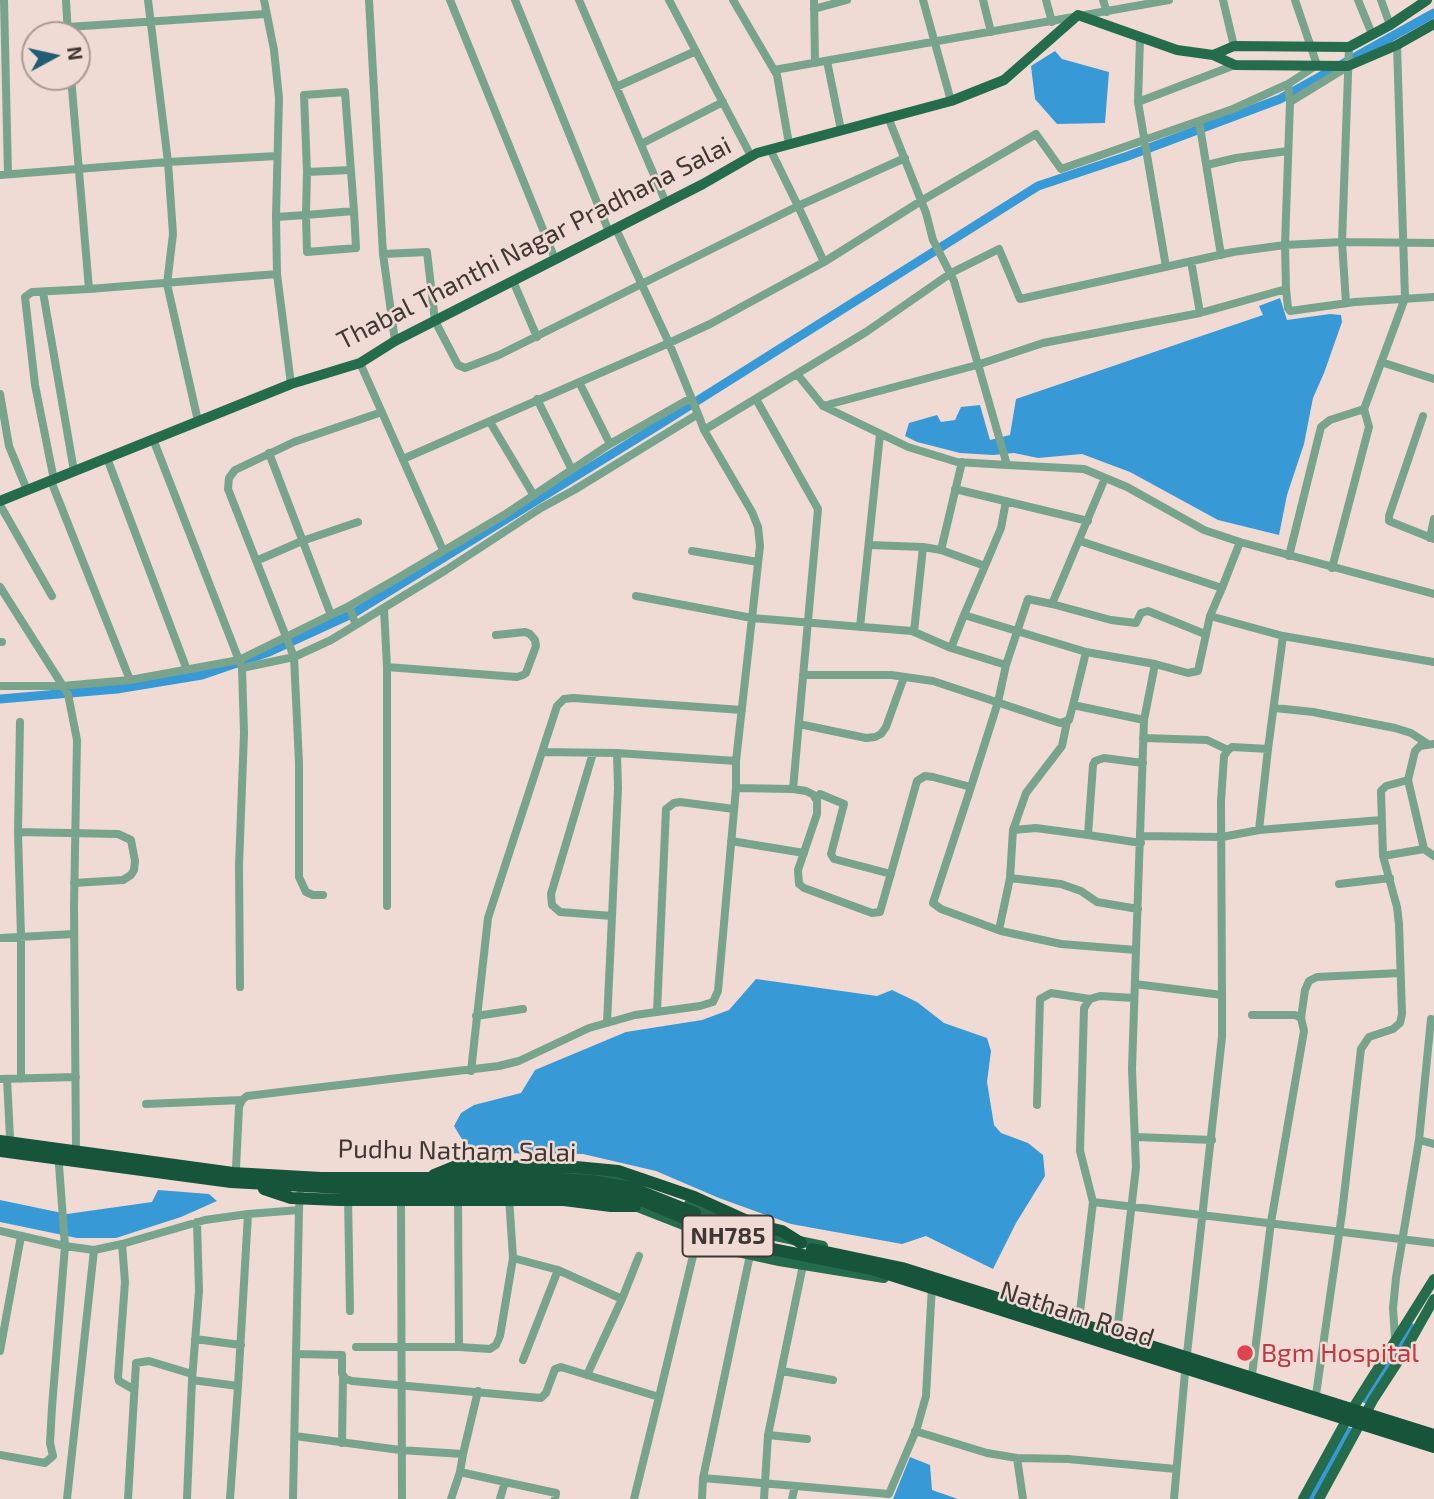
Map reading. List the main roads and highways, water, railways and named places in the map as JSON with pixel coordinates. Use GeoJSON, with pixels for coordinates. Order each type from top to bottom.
{"type":"FeatureCollection","features":[{"type":"Feature","properties":{"kind":"highway","name":"NH785"},"geometry":{"type":"LineString","coordinates":[[3,1139],[233,1173],[321,1178],[542,1178],[591,1181],[632,1188],[676,1203],[719,1225],[752,1237],[902,1268],[1434,1434]]}},
{"type":"Feature","properties":{"kind":"highway","name":"NH785"},"geometry":{"type":"LineString","coordinates":[[0,1151],[247,1183],[359,1189],[577,1190],[636,1198],[732,1238],[762,1247],[872,1269],[1434,1448]]}},
{"type":"Feature","properties":{"kind":"highway"},"geometry":{"type":"LineString","coordinates":[[428,1177],[456,1166],[576,1167],[618,1171],[694,1197],[755,1225],[782,1231],[801,1242]]}},
{"type":"Feature","properties":{"kind":"highway"},"geometry":{"type":"LineString","coordinates":[[247,1183],[291,1198],[564,1200],[635,1206]]}},
{"type":"Feature","properties":{"kind":"main road"},"geometry":{"type":"LineString","coordinates":[[1346,60],[1382,29],[1427,0]]}},
{"type":"Feature","properties":{"kind":"main road","name":"Thabal Thanthi Nagar Pradhana Salai"},"geometry":{"type":"LineString","coordinates":[[0,503],[291,384],[360,363],[395,341],[666,203],[751,156],[951,101],[1004,80],[1078,15],[1139,39],[1177,50],[1213,55]]}},
{"type":"Feature","properties":{"kind":"main road"},"geometry":{"type":"LineString","coordinates":[[1213,55],[1236,65],[1317,65],[1394,46],[1434,24]]}},
{"type":"Feature","properties":{"kind":"main road"},"geometry":{"type":"LineString","coordinates":[[1382,29],[1394,46]]}},
{"type":"Feature","properties":{"kind":"main road"},"geometry":{"type":"LineString","coordinates":[[1213,55],[1234,46],[1311,48],[1346,60]]}},
{"type":"Feature","properties":{"kind":"main road","name":"Pudhu Natham Salai"},"geometry":{"type":"LineString","coordinates":[[3,1139],[236,1168],[373,1173],[545,1171],[609,1177],[640,1185],[755,1232],[902,1265]]}},
{"type":"Feature","properties":{"kind":"main road","name":"Pudhu Natham Salai"},"geometry":{"type":"LineString","coordinates":[[0,1157],[300,1193],[348,1196],[563,1196],[635,1206],[701,1233]]}},
{"type":"Feature","properties":{"kind":"main road","name":"Natham Road"},"geometry":{"type":"LineString","coordinates":[[701,1233],[721,1245],[750,1255],[868,1274],[932,1292],[1358,1428],[1434,1448]]}},
{"type":"Feature","properties":{"kind":"main road","name":"Natham Road"},"geometry":{"type":"LineString","coordinates":[[902,1265],[1434,1434]]}},
{"type":"Feature","properties":{"kind":"main road"},"geometry":{"type":"LineString","coordinates":[[1303,1499],[1344,1423],[1434,1279]]}},
{"type":"Feature","properties":{"kind":"main road"},"geometry":{"type":"LineString","coordinates":[[1319,1499],[1434,1299]]}},
{"type":"Feature","properties":{"kind":"water"},"geometry":{"type":"Polygon","coordinates":[[[1055,51],[1062,59],[1109,72],[1105,123],[1057,124],[1035,99],[1031,66],[1055,51]]]}},
{"type":"Feature","properties":{"kind":"water"},"geometry":{"type":"Polygon","coordinates":[[[1280,298],[1287,320],[1330,314],[1341,315],[1342,322],[1313,398],[1304,444],[1287,495],[1279,535],[1218,520],[1130,472],[1082,454],[1038,458],[1014,453],[960,453],[917,442],[905,436],[909,423],[937,415],[941,422],[955,420],[961,407],[980,405],[990,440],[1010,435],[1016,399],[1263,315],[1259,306],[1280,298]]]}},
{"type":"Feature","properties":{"kind":"water"},"geometry":{"type":"Polygon","coordinates":[[[756,979],[877,996],[892,990],[917,1002],[944,1023],[987,1038],[991,1051],[987,1082],[994,1125],[1001,1133],[1028,1143],[1043,1155],[1045,1176],[1016,1223],[993,1269],[926,1236],[902,1244],[791,1224],[719,1198],[656,1171],[583,1154],[483,1153],[463,1141],[454,1126],[461,1113],[474,1105],[521,1093],[535,1070],[626,1032],[702,1020],[729,1010],[756,979]]]}},
{"type":"Feature","properties":{"kind":"water"},"geometry":{"type":"Polygon","coordinates":[[[158,1190],[209,1194],[217,1201],[181,1217],[116,1238],[77,1238],[0,1222],[0,1200],[67,1214],[152,1202],[158,1190]]]}},
{"type":"Feature","properties":{"kind":"water"},"geometry":{"type":"Polygon","coordinates":[[[910,1457],[930,1465],[932,1490],[958,1499],[893,1499],[910,1457]]]}},
{"type":"Feature","properties":{"kind":"waterway"},"geometry":{"type":"LineString","coordinates":[[0,699],[117,689],[202,675],[269,652],[354,613],[1038,186],[1128,156],[1280,99],[1434,13]]}},
{"type":"Feature","properties":{"kind":"waterway"},"geometry":{"type":"LineString","coordinates":[[1366,1399],[1410,1327]]}},
{"type":"Feature","properties":{"kind":"waterway"},"geometry":{"type":"LineString","coordinates":[[1310,1499],[1349,1432]]}},
{"type":"Feature","properties":{"kind":"place","name":"Bgm Hospital"},"geometry":{"type":"Point","coordinates":[1245,1353]}}]}
